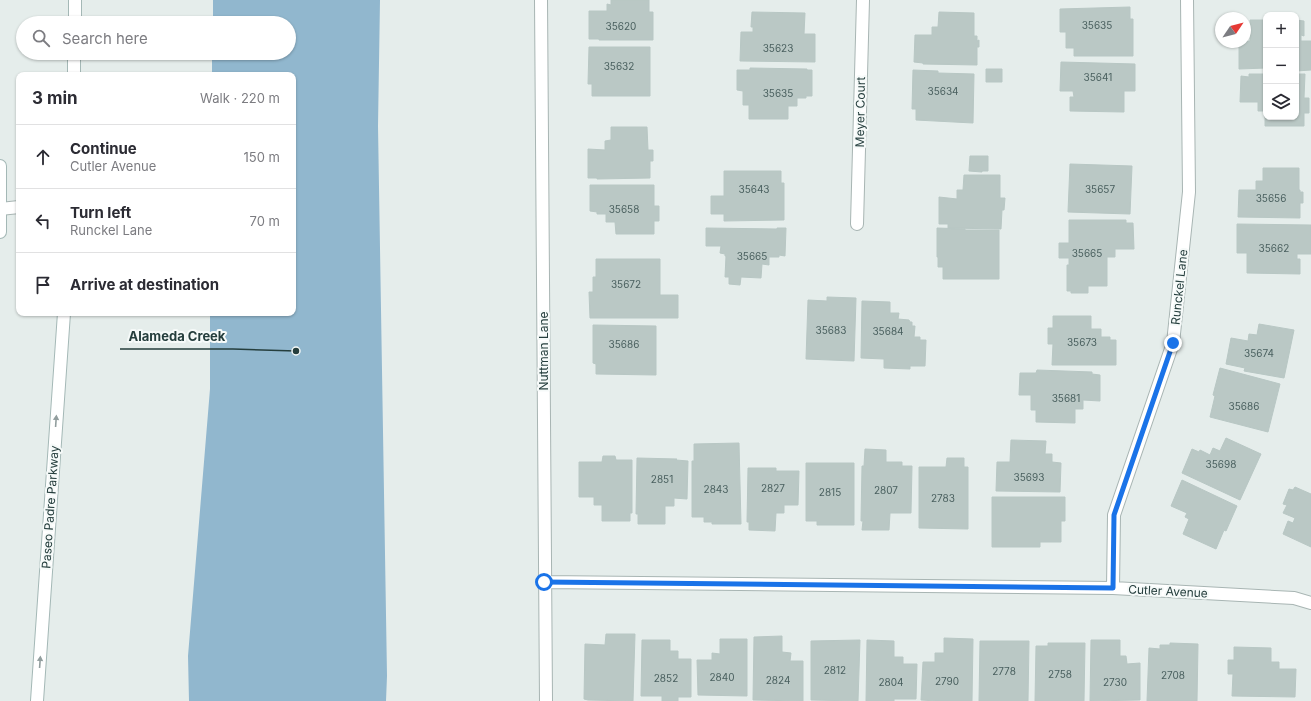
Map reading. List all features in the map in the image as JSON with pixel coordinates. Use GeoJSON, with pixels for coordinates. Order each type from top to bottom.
{"type":"FeatureCollection","features":[{"type":"Feature","properties":{"kind":"street"},"geometry":{"type":"LineString","coordinates":[[75,0],[75,16]]}},
{"type":"Feature","properties":{"kind":"street","name":"Nuttman Lane"},"geometry":{"type":"LineString","coordinates":[[541,0],[546,701]]}},
{"type":"Feature","properties":{"kind":"street","name":"Meyer Court"},"geometry":{"type":"LineString","coordinates":[[857,224],[863,0]]}},
{"type":"Feature","properties":{"kind":"street","name":"Runckel Lane"},"geometry":{"type":"LineString","coordinates":[[1113,588],[1114,515],[1173,343],[1189,192],[1187,0]]}},
{"type":"Feature","properties":{"kind":"street"},"geometry":{"type":"LineString","coordinates":[[74,60],[74,72]]}},
{"type":"Feature","properties":{"kind":"street"},"geometry":{"type":"LineString","coordinates":[[0,166],[0,232]]}},
{"type":"Feature","properties":{"kind":"street"},"geometry":{"type":"LineString","coordinates":[[0,209],[16,206]]}},
{"type":"Feature","properties":{"kind":"street","name":"Paseo Padre Parkway"},"geometry":{"type":"LineString","coordinates":[[37,701],[64,316]]}},
{"type":"Feature","properties":{"kind":"street","name":"Cutler Avenue"},"geometry":{"type":"LineString","coordinates":[[544,582],[1113,588],[1294,598],[1311,603]]}},
{"type":"Feature","properties":{"kind":"water"},"geometry":{"type":"Polygon","coordinates":[[[213,0],[380,0],[378,126],[387,676],[386,701],[189,701],[188,656],[210,389],[210,316],[296,316],[296,72],[212,72],[212,60],[296,60],[296,16],[213,16],[213,0]]]}},
{"type":"Feature","properties":{"kind":"building"},"geometry":{"type":"Polygon","coordinates":[[[611,0],[649,0],[649,12],[653,12],[653,40],[589,39],[589,11],[607,11],[607,4],[611,5],[611,0]]]}},
{"type":"Feature","properties":{"kind":"building"},"geometry":{"type":"Polygon","coordinates":[[[1130,7],[1130,19],[1133,19],[1133,56],[1074,56],[1074,48],[1066,48],[1066,32],[1060,32],[1060,9],[1130,7]]]}},
{"type":"Feature","properties":{"kind":"building"},"geometry":{"type":"Polygon","coordinates":[[[752,12],[805,13],[804,34],[815,34],[815,62],[740,61],[741,32],[753,32],[753,27],[751,27],[752,12]]]}},
{"type":"Feature","properties":{"kind":"building"},"geometry":{"type":"Polygon","coordinates":[[[939,12],[974,13],[974,36],[977,36],[977,41],[979,40],[979,47],[977,47],[977,65],[923,64],[914,62],[915,35],[932,35],[932,27],[938,27],[939,12]]]}},
{"type":"Feature","properties":{"kind":"building"},"geometry":{"type":"Polygon","coordinates":[[[1251,20],[1263,20],[1263,68],[1239,69],[1239,48],[1251,48],[1251,20]]]}},
{"type":"Feature","properties":{"kind":"building"},"geometry":{"type":"Polygon","coordinates":[[[1299,20],[1304,21],[1304,36],[1301,35],[1301,41],[1311,41],[1311,70],[1299,71],[1299,20]]]}},
{"type":"Feature","properties":{"kind":"building"},"geometry":{"type":"Polygon","coordinates":[[[589,47],[650,47],[650,96],[592,96],[592,84],[588,84],[589,47]]]}},
{"type":"Feature","properties":{"kind":"building"},"geometry":{"type":"Polygon","coordinates":[[[1061,62],[1135,64],[1135,91],[1124,91],[1124,112],[1070,111],[1070,97],[1074,97],[1073,91],[1060,91],[1061,62]]]}},
{"type":"Feature","properties":{"kind":"building"},"geometry":{"type":"Polygon","coordinates":[[[750,68],[812,70],[812,96],[797,98],[797,106],[788,106],[788,119],[749,119],[749,105],[743,105],[743,91],[737,90],[737,70],[750,70],[750,68]]]}},
{"type":"Feature","properties":{"kind":"building"},"geometry":{"type":"Polygon","coordinates":[[[986,69],[1002,69],[1002,82],[986,82],[986,69]]]}},
{"type":"Feature","properties":{"kind":"building"},"geometry":{"type":"Polygon","coordinates":[[[913,70],[938,71],[938,73],[974,74],[973,123],[916,120],[916,109],[912,109],[913,70]]]}},
{"type":"Feature","properties":{"kind":"building"},"geometry":{"type":"Polygon","coordinates":[[[1249,74],[1263,74],[1263,111],[1258,111],[1258,102],[1240,102],[1241,76],[1249,77],[1249,74]]]}},
{"type":"Feature","properties":{"kind":"building"},"geometry":{"type":"Polygon","coordinates":[[[1299,74],[1305,74],[1304,98],[1309,98],[1309,113],[1304,113],[1304,126],[1265,126],[1265,120],[1299,120],[1299,74]]]}},
{"type":"Feature","properties":{"kind":"building"},"geometry":{"type":"Polygon","coordinates":[[[611,127],[647,127],[648,150],[653,150],[653,161],[650,161],[650,178],[588,178],[588,149],[605,150],[605,141],[611,140],[611,127]]]}},
{"type":"Feature","properties":{"kind":"building"},"geometry":{"type":"Polygon","coordinates":[[[970,156],[988,156],[988,171],[969,171],[970,156]]]}},
{"type":"Feature","properties":{"kind":"building"},"geometry":{"type":"Polygon","coordinates":[[[1070,164],[1132,166],[1130,214],[1068,212],[1070,164]]]}},
{"type":"Feature","properties":{"kind":"building"},"geometry":{"type":"Polygon","coordinates":[[[1263,168],[1299,168],[1299,190],[1300,192],[1303,192],[1303,203],[1300,203],[1300,218],[1238,217],[1239,190],[1256,190],[1256,181],[1263,181],[1263,168]]]}},
{"type":"Feature","properties":{"kind":"building"},"geometry":{"type":"Polygon","coordinates":[[[724,171],[781,171],[781,183],[784,183],[784,220],[724,221],[724,214],[711,214],[711,196],[724,196],[724,171]]]}},
{"type":"Feature","properties":{"kind":"building"},"geometry":{"type":"Polygon","coordinates":[[[964,175],[1000,175],[1000,198],[1005,198],[1004,210],[1002,210],[1001,229],[948,228],[948,224],[939,224],[939,197],[957,199],[957,190],[963,190],[964,175]]]}},
{"type":"Feature","properties":{"kind":"building"},"geometry":{"type":"Polygon","coordinates":[[[590,185],[654,185],[654,206],[659,206],[659,221],[654,221],[654,234],[616,234],[615,222],[606,222],[606,214],[597,214],[597,212],[590,211],[590,185]]]}},
{"type":"Feature","properties":{"kind":"building"},"geometry":{"type":"Polygon","coordinates":[[[1069,220],[1126,220],[1126,223],[1133,223],[1134,249],[1115,249],[1115,257],[1107,257],[1107,286],[1088,286],[1088,293],[1071,293],[1071,291],[1067,291],[1067,265],[1069,265],[1069,258],[1059,258],[1059,243],[1069,243],[1069,220]]]}},
{"type":"Feature","properties":{"kind":"building"},"geometry":{"type":"Polygon","coordinates":[[[1237,224],[1311,225],[1311,254],[1297,254],[1297,259],[1300,259],[1300,274],[1247,273],[1247,253],[1237,253],[1237,224]]]}},
{"type":"Feature","properties":{"kind":"building"},"geometry":{"type":"Polygon","coordinates":[[[706,228],[786,228],[785,256],[779,255],[779,257],[769,257],[769,265],[762,264],[761,278],[741,277],[740,285],[729,284],[729,277],[725,277],[726,256],[725,254],[720,253],[721,246],[706,246],[706,228]]]}},
{"type":"Feature","properties":{"kind":"building"},"geometry":{"type":"Polygon","coordinates":[[[937,228],[999,230],[999,279],[943,279],[943,267],[938,267],[937,228]]]}},
{"type":"Feature","properties":{"kind":"building"},"geometry":{"type":"Polygon","coordinates":[[[596,259],[660,259],[660,295],[678,295],[678,318],[590,318],[589,292],[593,292],[593,277],[596,277],[596,259]]]}},
{"type":"Feature","properties":{"kind":"building"},"geometry":{"type":"Polygon","coordinates":[[[827,297],[856,298],[854,361],[806,359],[808,300],[827,301],[827,297]]]}},
{"type":"Feature","properties":{"kind":"building"},"geometry":{"type":"Polygon","coordinates":[[[862,301],[890,302],[890,313],[899,313],[898,319],[909,320],[912,322],[912,326],[915,326],[914,337],[920,337],[920,340],[926,340],[925,366],[910,366],[910,369],[884,368],[884,359],[861,358],[862,301]]]}},
{"type":"Feature","properties":{"kind":"building"},"geometry":{"type":"Polygon","coordinates":[[[1053,316],[1091,316],[1091,329],[1101,329],[1101,337],[1110,337],[1110,340],[1116,340],[1116,365],[1052,365],[1053,344],[1048,344],[1048,328],[1053,328],[1053,316]]]}},
{"type":"Feature","properties":{"kind":"building"},"geometry":{"type":"Polygon","coordinates":[[[1259,324],[1294,330],[1284,378],[1244,371],[1245,368],[1226,364],[1231,338],[1248,341],[1249,334],[1257,335],[1259,324]]]}},
{"type":"Feature","properties":{"kind":"building"},"geometry":{"type":"Polygon","coordinates":[[[593,325],[656,326],[656,375],[596,374],[596,364],[593,363],[593,325]]]}},
{"type":"Feature","properties":{"kind":"building"},"geometry":{"type":"Polygon","coordinates":[[[1220,368],[1280,384],[1268,432],[1210,417],[1215,396],[1213,395],[1220,368]]]}},
{"type":"Feature","properties":{"kind":"building"},"geometry":{"type":"Polygon","coordinates":[[[1037,370],[1092,372],[1092,374],[1100,375],[1100,401],[1083,400],[1083,409],[1075,409],[1075,423],[1036,422],[1036,410],[1031,410],[1031,395],[1019,395],[1020,373],[1036,373],[1037,370]]]}},
{"type":"Feature","properties":{"kind":"building"},"geometry":{"type":"Polygon","coordinates":[[[1226,438],[1261,454],[1240,500],[1182,473],[1192,449],[1199,452],[1200,450],[1210,455],[1213,448],[1220,451],[1226,438]]]}},
{"type":"Feature","properties":{"kind":"building"},"geometry":{"type":"Polygon","coordinates":[[[1011,440],[1046,441],[1045,454],[1052,454],[1052,462],[1061,463],[1060,492],[996,491],[997,462],[1010,462],[1011,440]]]}},
{"type":"Feature","properties":{"kind":"building"},"geometry":{"type":"Polygon","coordinates":[[[739,443],[741,524],[712,524],[712,522],[704,522],[704,517],[692,517],[692,461],[694,461],[694,444],[739,443]]]}},
{"type":"Feature","properties":{"kind":"building"},"geometry":{"type":"Polygon","coordinates":[[[865,449],[886,450],[886,462],[902,462],[902,466],[912,466],[911,513],[890,513],[889,530],[862,530],[862,466],[864,466],[865,449]]]}},
{"type":"Feature","properties":{"kind":"building"},"geometry":{"type":"Polygon","coordinates":[[[603,456],[615,456],[616,460],[632,460],[632,513],[630,513],[630,521],[602,521],[602,505],[594,505],[594,497],[579,497],[579,462],[602,462],[603,456]]]}},
{"type":"Feature","properties":{"kind":"building"},"geometry":{"type":"Polygon","coordinates":[[[637,458],[677,459],[676,460],[688,461],[687,499],[674,498],[674,506],[665,506],[665,524],[638,524],[638,514],[636,514],[637,458]]]}},
{"type":"Feature","properties":{"kind":"building"},"geometry":{"type":"Polygon","coordinates":[[[947,458],[964,458],[964,467],[968,467],[968,529],[919,528],[919,467],[946,467],[947,458]]]}},
{"type":"Feature","properties":{"kind":"building"},"geometry":{"type":"Polygon","coordinates":[[[806,463],[854,463],[854,525],[817,525],[817,521],[806,521],[806,463]]]}},
{"type":"Feature","properties":{"kind":"building"},"geometry":{"type":"Polygon","coordinates":[[[748,468],[776,468],[776,471],[799,471],[798,505],[784,505],[784,513],[776,513],[775,531],[749,530],[749,522],[747,522],[748,468]]]}},
{"type":"Feature","properties":{"kind":"building"},"geometry":{"type":"Polygon","coordinates":[[[1182,480],[1237,506],[1216,549],[1183,534],[1189,519],[1185,517],[1187,513],[1171,506],[1182,480]]]}},
{"type":"Feature","properties":{"kind":"building"},"geometry":{"type":"Polygon","coordinates":[[[1295,487],[1311,494],[1311,547],[1283,534],[1288,521],[1293,523],[1295,518],[1283,513],[1287,505],[1283,504],[1289,489],[1293,490],[1295,487]]]}},
{"type":"Feature","properties":{"kind":"building"},"geometry":{"type":"Polygon","coordinates":[[[992,497],[1065,497],[1065,521],[1061,521],[1061,542],[1040,542],[1040,547],[992,547],[992,497]]]}},
{"type":"Feature","properties":{"kind":"building"},"geometry":{"type":"Polygon","coordinates":[[[606,634],[635,634],[633,701],[584,699],[585,644],[605,645],[606,634]]]}},
{"type":"Feature","properties":{"kind":"building"},"geometry":{"type":"Polygon","coordinates":[[[782,636],[782,652],[791,653],[790,661],[803,661],[803,701],[753,700],[754,637],[782,636]]]}},
{"type":"Feature","properties":{"kind":"building"},"geometry":{"type":"Polygon","coordinates":[[[944,638],[973,639],[972,701],[921,700],[923,662],[935,662],[935,653],[944,653],[944,638]]]}},
{"type":"Feature","properties":{"kind":"building"},"geometry":{"type":"Polygon","coordinates":[[[720,639],[747,639],[747,696],[698,695],[697,660],[712,660],[712,653],[720,654],[720,639]]]}},
{"type":"Feature","properties":{"kind":"building"},"geometry":{"type":"Polygon","coordinates":[[[642,640],[670,640],[670,651],[678,651],[678,659],[691,659],[691,697],[678,697],[678,701],[662,701],[662,696],[641,696],[642,640]]]}},
{"type":"Feature","properties":{"kind":"building"},"geometry":{"type":"Polygon","coordinates":[[[860,640],[858,701],[811,700],[811,641],[860,640]]]}},
{"type":"Feature","properties":{"kind":"building"},"geometry":{"type":"Polygon","coordinates":[[[867,640],[894,641],[894,657],[903,657],[903,664],[917,664],[916,699],[866,701],[867,640]]]}},
{"type":"Feature","properties":{"kind":"building"},"geometry":{"type":"Polygon","coordinates":[[[1091,640],[1120,640],[1120,656],[1126,656],[1127,664],[1140,663],[1140,700],[1090,701],[1091,640]]]}},
{"type":"Feature","properties":{"kind":"building"},"geometry":{"type":"Polygon","coordinates":[[[980,641],[1029,641],[1028,701],[979,701],[980,641]]]}},
{"type":"Feature","properties":{"kind":"building"},"geometry":{"type":"Polygon","coordinates":[[[1048,643],[1085,643],[1084,701],[1035,701],[1036,646],[1048,646],[1048,643]]]}},
{"type":"Feature","properties":{"kind":"building"},"geometry":{"type":"Polygon","coordinates":[[[1170,643],[1198,644],[1197,701],[1147,701],[1149,648],[1160,649],[1160,645],[1170,645],[1170,643]]]}},
{"type":"Feature","properties":{"kind":"building"},"geometry":{"type":"Polygon","coordinates":[[[1234,647],[1271,648],[1271,662],[1279,662],[1279,669],[1296,669],[1295,697],[1232,696],[1233,674],[1228,674],[1228,660],[1234,660],[1234,647]]]}},
{"type":"Feature","properties":{"kind":"place","name":"Alameda Creek"},"geometry":{"type":"Point","coordinates":[296,351]}},
{"type":"Feature","properties":{"kind":"route"},"geometry":{"type":"LineString","coordinates":[[544,582],[1113,588],[1114,515],[1173,343]]}}]}
